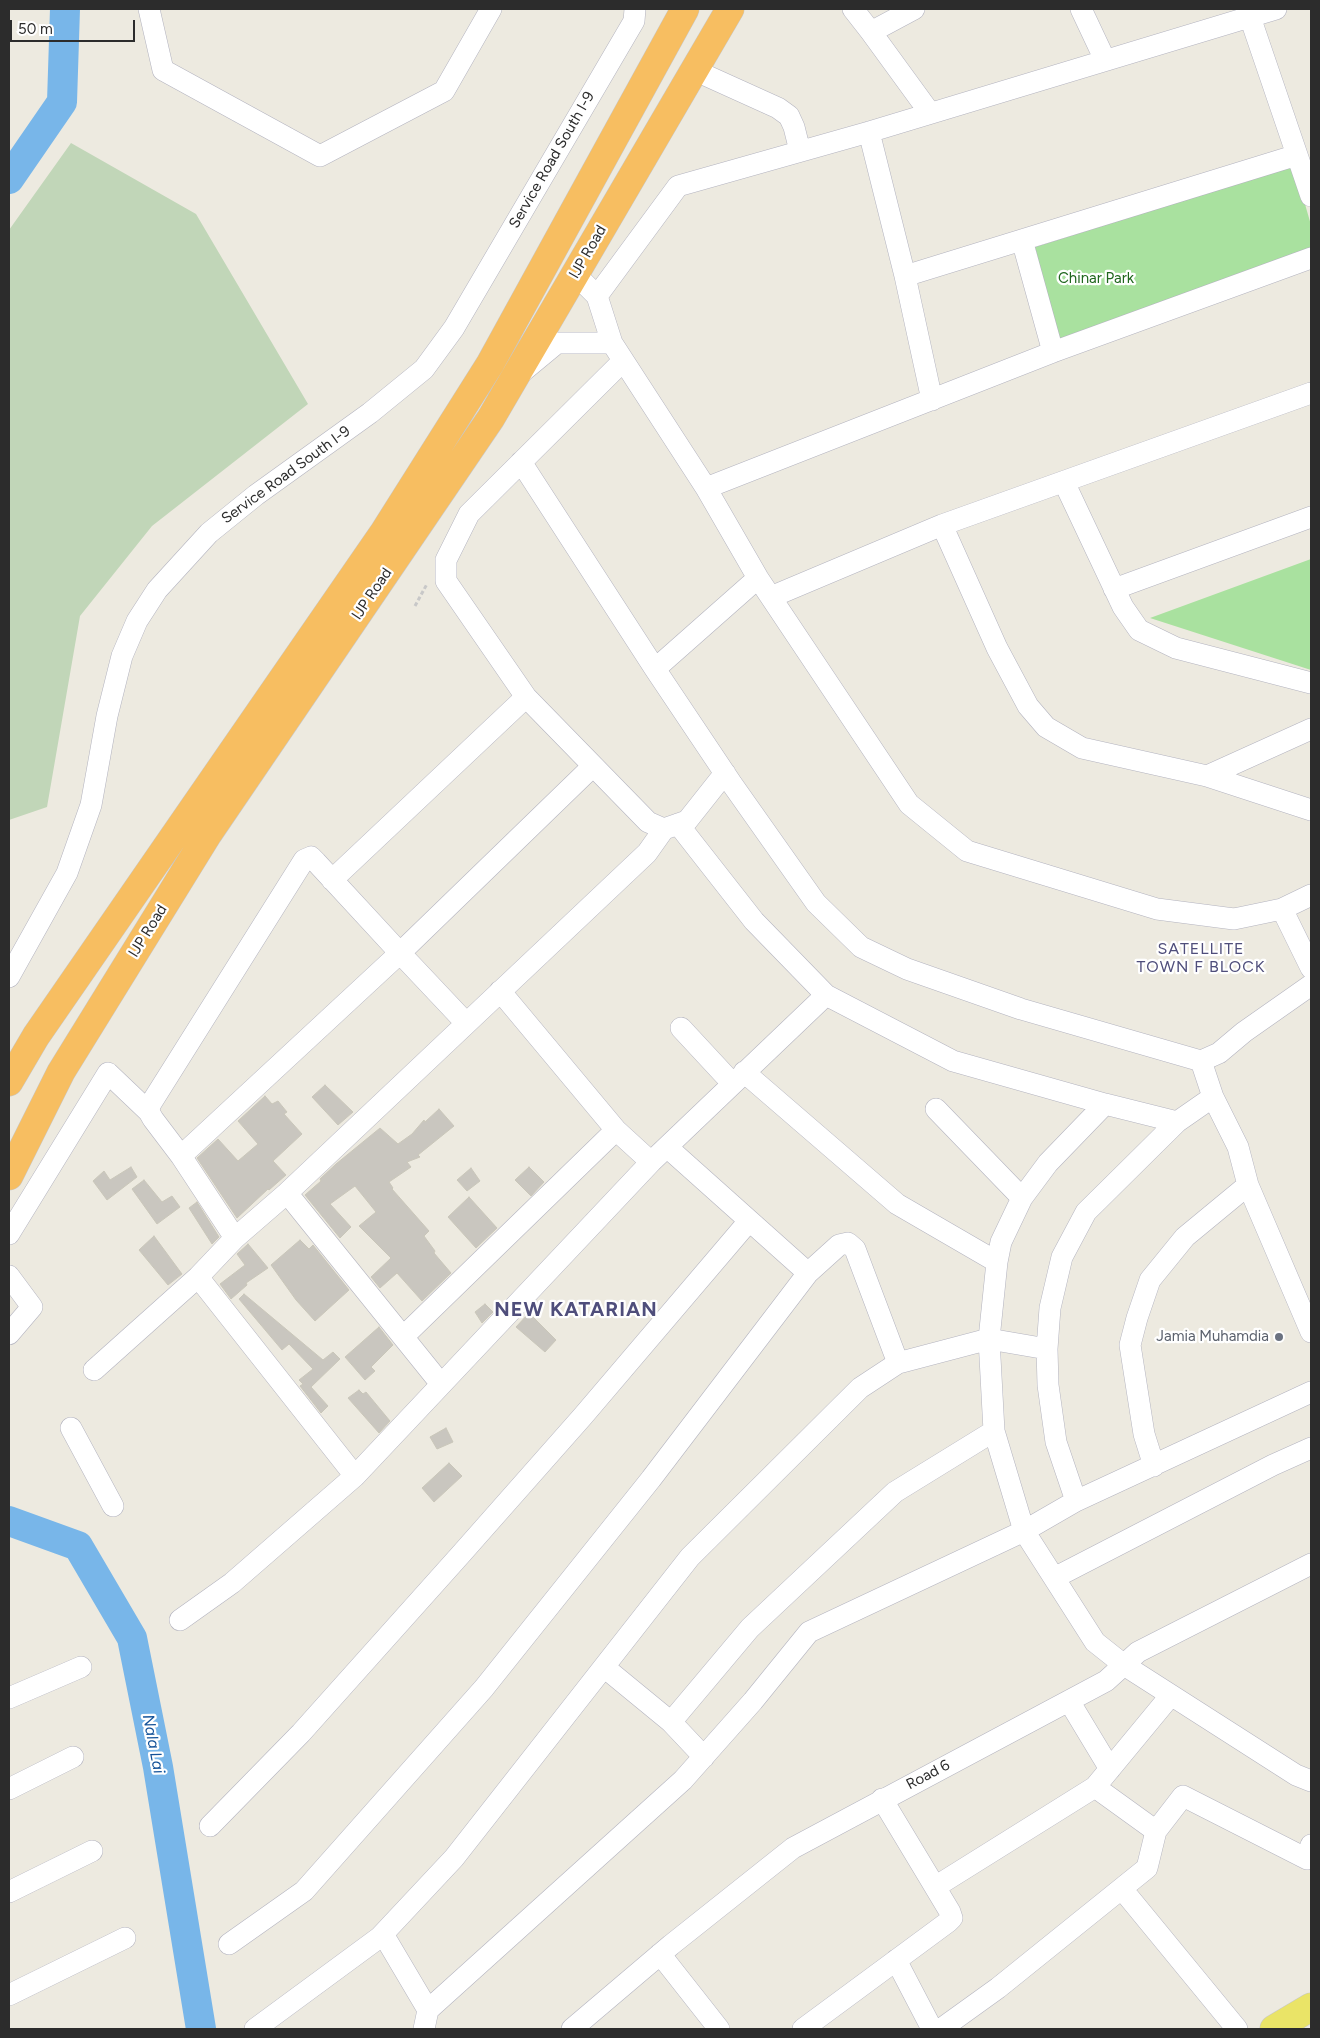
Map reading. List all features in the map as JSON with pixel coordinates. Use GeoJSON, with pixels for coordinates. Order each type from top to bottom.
{"type":"FeatureCollection","features":[{"type":"Feature","properties":{"kind":"highway","name":"IJP Road"},"geometry":{"type":"LineString","coordinates":[[9,1176],[61,1072],[208,834],[312,659],[384,532],[490,364],[685,9]]}},
{"type":"Feature","properties":{"kind":"highway","name":"IJP Road"},"geometry":{"type":"LineString","coordinates":[[9,1082],[36,1036],[491,418],[730,9]]}},
{"type":"Feature","properties":{"kind":"main road"},"geometry":{"type":"LineString","coordinates":[[1274,2029],[1311,2007]]}},
{"type":"Feature","properties":{"kind":"street"},"geometry":{"type":"LineString","coordinates":[[148,9],[163,70],[320,156],[444,91],[491,9]]}},
{"type":"Feature","properties":{"kind":"street","name":"Service Road South I-9"},"geometry":{"type":"LineString","coordinates":[[9,978],[67,873],[91,805],[107,716],[122,656],[137,621],[157,590],[209,533],[256,495],[370,413],[424,369],[454,328],[474,294],[634,20],[635,9]]}},
{"type":"Feature","properties":{"kind":"street"},"geometry":{"type":"LineString","coordinates":[[853,9],[930,113]]}},
{"type":"Feature","properties":{"kind":"street"},"geometry":{"type":"LineString","coordinates":[[871,32],[914,9]]}},
{"type":"Feature","properties":{"kind":"street"},"geometry":{"type":"LineString","coordinates":[[1082,9],[1105,60]]}},
{"type":"Feature","properties":{"kind":"street"},"geometry":{"type":"LineString","coordinates":[[597,296],[678,186],[869,132],[1276,9]]}},
{"type":"Feature","properties":{"kind":"street"},"geometry":{"type":"LineString","coordinates":[[1250,17],[1311,196]]}},
{"type":"Feature","properties":{"kind":"street"},"geometry":{"type":"LineString","coordinates":[[694,70],[778,108],[789,116],[800,151]]}},
{"type":"Feature","properties":{"kind":"street"},"geometry":{"type":"LineString","coordinates":[[869,132],[905,276],[932,400]]}},
{"type":"Feature","properties":{"kind":"street"},"geometry":{"type":"LineString","coordinates":[[905,276],[1297,155]]}},
{"type":"Feature","properties":{"kind":"street"},"geometry":{"type":"LineString","coordinates":[[1022,240],[1054,352]]}},
{"type":"Feature","properties":{"kind":"street"},"geometry":{"type":"LineString","coordinates":[[706,488],[1054,352],[1311,258]]}},
{"type":"Feature","properties":{"kind":"street"},"geometry":{"type":"LineString","coordinates":[[575,274],[597,296],[612,343],[706,488],[758,578],[909,804],[967,851],[1157,909],[1234,919],[1282,909],[1311,895]]}},
{"type":"Feature","properties":{"kind":"street"},"geometry":{"type":"LineString","coordinates":[[514,378],[557,343],[612,343]]}},
{"type":"Feature","properties":{"kind":"street"},"geometry":{"type":"LineString","coordinates":[[623,361],[469,514],[446,560],[446,581],[526,697],[648,822],[671,827],[754,921],[826,995],[953,1061],[1105,1104],[1177,1122]]}},
{"type":"Feature","properties":{"kind":"street"},"geometry":{"type":"LineString","coordinates":[[771,597],[942,525],[1311,393]]}},
{"type":"Feature","properties":{"kind":"street"},"geometry":{"type":"LineString","coordinates":[[521,462],[655,669],[816,903],[862,947],[907,969],[1021,1009],[1201,1061],[1219,1053],[1244,1032],[1311,985]]}},
{"type":"Feature","properties":{"kind":"street"},"geometry":{"type":"LineString","coordinates":[[1064,482],[1123,607],[1139,630],[1176,648],[1311,683]]}},
{"type":"Feature","properties":{"kind":"street"},"geometry":{"type":"LineString","coordinates":[[1114,589],[1311,517]]}},
{"type":"Feature","properties":{"kind":"street"},"geometry":{"type":"LineString","coordinates":[[942,525],[997,648],[1028,706],[1046,727],[1082,748],[1208,776],[1311,810]]}},
{"type":"Feature","properties":{"kind":"street"},"geometry":{"type":"LineString","coordinates":[[655,669],[758,578]]}},
{"type":"Feature","properties":{"kind":"street"},"geometry":{"type":"LineString","coordinates":[[332,880],[526,697]]}},
{"type":"Feature","properties":{"kind":"street"},"geometry":{"type":"LineString","coordinates":[[1208,776],[1311,729]]}},
{"type":"Feature","properties":{"kind":"street"},"geometry":{"type":"LineString","coordinates":[[182,1156],[400,953],[593,766]]}},
{"type":"Feature","properties":{"kind":"street"},"geometry":{"type":"LineString","coordinates":[[94,1370],[198,1277],[235,1238],[287,1193],[647,853],[671,827],[687,821],[725,773]]}},
{"type":"Feature","properties":{"kind":"street"},"geometry":{"type":"LineString","coordinates":[[149,1112],[150,1105],[304,860],[310,857],[466,1023]]}},
{"type":"Feature","properties":{"kind":"street"},"geometry":{"type":"LineString","coordinates":[[1282,909],[1311,968]]}},
{"type":"Feature","properties":{"kind":"street"},"geometry":{"type":"LineString","coordinates":[[500,991],[616,1130],[650,1162]]}},
{"type":"Feature","properties":{"kind":"street"},"geometry":{"type":"LineString","coordinates":[[180,1620],[232,1582],[355,1476],[650,1162],[668,1147],[738,1077],[826,995]]}},
{"type":"Feature","properties":{"kind":"street"},"geometry":{"type":"LineString","coordinates":[[681,1028],[738,1077],[897,1204],[997,1262]]}},
{"type":"Feature","properties":{"kind":"street"},"geometry":{"type":"LineString","coordinates":[[1201,1061],[1213,1097],[1238,1147],[1248,1185],[1311,1332]]}},
{"type":"Feature","properties":{"kind":"street"},"geometry":{"type":"LineString","coordinates":[[10,1227],[108,1073],[149,1112],[182,1156],[235,1238]]}},
{"type":"Feature","properties":{"kind":"street"},"geometry":{"type":"LineString","coordinates":[[1076,1501],[1056,1442],[1048,1385],[1047,1349],[1050,1308],[1062,1257],[1086,1212],[1177,1122],[1213,1097]]}},
{"type":"Feature","properties":{"kind":"street"},"geometry":{"type":"LineString","coordinates":[[1105,1104],[1048,1163],[1022,1198],[1001,1242],[997,1262],[989,1339],[994,1431],[1024,1531],[1095,1642],[1124,1665],[1296,1775],[1311,1781]]}},
{"type":"Feature","properties":{"kind":"street"},"geometry":{"type":"LineString","coordinates":[[936,1109],[1022,1198]]}},
{"type":"Feature","properties":{"kind":"street"},"geometry":{"type":"LineString","coordinates":[[404,1336],[616,1130]]}},
{"type":"Feature","properties":{"kind":"street"},"geometry":{"type":"LineString","coordinates":[[668,1147],[808,1273]]}},
{"type":"Feature","properties":{"kind":"street"},"geometry":{"type":"LineString","coordinates":[[1154,1466],[1144,1434],[1130,1345],[1137,1318],[1150,1280],[1185,1237],[1248,1185]]}},
{"type":"Feature","properties":{"kind":"street"},"geometry":{"type":"LineString","coordinates":[[287,1193],[441,1384]]}},
{"type":"Feature","properties":{"kind":"street"},"geometry":{"type":"LineString","coordinates":[[210,1826],[301,1733],[462,1553],[749,1221]]}},
{"type":"Feature","properties":{"kind":"street"},"geometry":{"type":"LineString","coordinates":[[229,1944],[304,1891],[484,1688],[651,1479],[808,1273],[840,1245],[848,1243],[855,1249],[898,1363]]}},
{"type":"Feature","properties":{"kind":"street"},"geometry":{"type":"LineString","coordinates":[[9,1276],[32,1307],[9,1334]]}},
{"type":"Feature","properties":{"kind":"street"},"geometry":{"type":"LineString","coordinates":[[198,1277],[355,1476]]}},
{"type":"Feature","properties":{"kind":"street"},"geometry":{"type":"LineString","coordinates":[[255,2029],[383,1934],[454,1858],[690,1557],[860,1388],[898,1363],[989,1339],[1047,1349]]}},
{"type":"Feature","properties":{"kind":"street"},"geometry":{"type":"LineString","coordinates":[[383,1934],[426,2020],[683,1780],[809,1632],[1024,1531],[1076,1501],[1311,1392]]}},
{"type":"Feature","properties":{"kind":"street"},"geometry":{"type":"LineString","coordinates":[[71,1428],[113,1506]]}},
{"type":"Feature","properties":{"kind":"street"},"geometry":{"type":"LineString","coordinates":[[671,1722],[750,1628],[895,1492],[994,1431]]}},
{"type":"Feature","properties":{"kind":"street"},"geometry":{"type":"LineString","coordinates":[[1054,1578],[1311,1448]]}},
{"type":"Feature","properties":{"kind":"street","name":"Road 6"},"geometry":{"type":"LineString","coordinates":[[572,2029],[660,1954],[793,1848],[1106,1681],[1138,1652],[1311,1564]]}},
{"type":"Feature","properties":{"kind":"street"},"geometry":{"type":"LineString","coordinates":[[9,1698],[81,1667]]}},
{"type":"Feature","properties":{"kind":"street"},"geometry":{"type":"LineString","coordinates":[[604,1667],[671,1722],[704,1757]]}},
{"type":"Feature","properties":{"kind":"street"},"geometry":{"type":"LineString","coordinates":[[935,1887],[1095,1787],[1171,1695]]}},
{"type":"Feature","properties":{"kind":"street"},"geometry":{"type":"LineString","coordinates":[[1069,1701],[1110,1769]]}},
{"type":"Feature","properties":{"kind":"street"},"geometry":{"type":"LineString","coordinates":[[9,1789],[73,1758]]}},
{"type":"Feature","properties":{"kind":"street"},"geometry":{"type":"LineString","coordinates":[[1095,1787],[1156,1831]]}},
{"type":"Feature","properties":{"kind":"street"},"geometry":{"type":"LineString","coordinates":[[941,2029],[998,1988],[1148,1868],[1156,1831],[1183,1796],[1306,1859],[1311,1845]]}},
{"type":"Feature","properties":{"kind":"street"},"geometry":{"type":"LineString","coordinates":[[803,2029],[952,1918],[882,1799]]}},
{"type":"Feature","properties":{"kind":"street"},"geometry":{"type":"LineString","coordinates":[[9,1892],[92,1851]]}},
{"type":"Feature","properties":{"kind":"street"},"geometry":{"type":"LineString","coordinates":[[1122,1889],[1237,2029]]}},
{"type":"Feature","properties":{"kind":"street"},"geometry":{"type":"LineString","coordinates":[[9,1995],[125,1938]]}},
{"type":"Feature","properties":{"kind":"street"},"geometry":{"type":"LineString","coordinates":[[660,1954],[719,2029]]}},
{"type":"Feature","properties":{"kind":"street"},"geometry":{"type":"LineString","coordinates":[[896,1960],[932,2029]]}},
{"type":"Feature","properties":{"kind":"green space"},"geometry":{"type":"Polygon","coordinates":[[[71,143],[196,214],[308,404],[152,526],[80,616],[47,807],[9,820],[9,230],[71,143]]]}},
{"type":"Feature","properties":{"kind":"green space","name":"Chinar Park"},"geometry":{"type":"Polygon","coordinates":[[[1294,166],[1311,225],[1311,250],[1060,345],[1035,247],[1294,166]]]}},
{"type":"Feature","properties":{"kind":"green space"},"geometry":{"type":"Polygon","coordinates":[[[1311,559],[1311,670],[1150,618],[1311,559]]]}},
{"type":"Feature","properties":{"kind":"building"},"geometry":{"type":"Polygon","coordinates":[[[325,1085],[353,1112],[338,1125],[312,1097],[325,1085]]]}},
{"type":"Feature","properties":{"kind":"building"},"geometry":{"type":"Polygon","coordinates":[[[265,1096],[272,1104],[278,1101],[287,1112],[284,1114],[302,1134],[273,1161],[286,1175],[237,1218],[197,1158],[218,1139],[238,1161],[258,1144],[238,1121],[265,1096]]]}},
{"type":"Feature","properties":{"kind":"building"},"geometry":{"type":"Polygon","coordinates":[[[439,1109],[454,1126],[418,1155],[420,1157],[407,1162],[411,1167],[389,1182],[392,1189],[429,1231],[424,1236],[435,1251],[434,1253],[451,1273],[422,1301],[397,1273],[380,1288],[371,1277],[391,1258],[359,1226],[376,1212],[355,1186],[330,1204],[351,1227],[340,1238],[305,1195],[336,1164],[380,1128],[398,1144],[439,1109]]]}},
{"type":"Feature","properties":{"kind":"building"},"geometry":{"type":"Polygon","coordinates":[[[131,1167],[137,1177],[107,1200],[93,1181],[104,1171],[110,1180],[131,1167]]]}},
{"type":"Feature","properties":{"kind":"building"},"geometry":{"type":"Polygon","coordinates":[[[529,1167],[544,1182],[531,1196],[515,1180],[529,1167]]]}},
{"type":"Feature","properties":{"kind":"building"},"geometry":{"type":"Polygon","coordinates":[[[471,1168],[480,1181],[467,1191],[457,1180],[471,1168]]]}},
{"type":"Feature","properties":{"kind":"building"},"geometry":{"type":"Polygon","coordinates":[[[144,1180],[162,1202],[172,1196],[180,1207],[157,1224],[132,1189],[144,1180]]]}},
{"type":"Feature","properties":{"kind":"building"},"geometry":{"type":"Polygon","coordinates":[[[469,1197],[497,1228],[476,1248],[448,1217],[469,1197]]]}},
{"type":"Feature","properties":{"kind":"building"},"geometry":{"type":"Polygon","coordinates":[[[197,1202],[219,1237],[212,1244],[189,1208],[197,1202]]]}},
{"type":"Feature","properties":{"kind":"building"},"geometry":{"type":"Polygon","coordinates":[[[154,1236],[182,1274],[168,1285],[139,1250],[154,1236]]]}},
{"type":"Feature","properties":{"kind":"building"},"geometry":{"type":"Polygon","coordinates":[[[300,1240],[309,1249],[313,1245],[349,1290],[315,1321],[296,1300],[271,1265],[300,1240]]]}},
{"type":"Feature","properties":{"kind":"building"},"geometry":{"type":"Polygon","coordinates":[[[248,1244],[268,1268],[246,1283],[247,1285],[231,1299],[220,1284],[245,1265],[237,1254],[248,1244]]]}},
{"type":"Feature","properties":{"kind":"building"},"geometry":{"type":"Polygon","coordinates":[[[244,1294],[323,1360],[333,1352],[340,1359],[311,1387],[328,1406],[321,1413],[300,1386],[303,1384],[299,1380],[313,1369],[289,1344],[282,1350],[239,1299],[244,1294]]]}},
{"type":"Feature","properties":{"kind":"building"},"geometry":{"type":"Polygon","coordinates":[[[485,1304],[493,1312],[482,1323],[475,1312],[485,1304]]]}},
{"type":"Feature","properties":{"kind":"building"},"geometry":{"type":"Polygon","coordinates":[[[529,1313],[556,1340],[545,1352],[516,1327],[529,1313]]]}},
{"type":"Feature","properties":{"kind":"building"},"geometry":{"type":"Polygon","coordinates":[[[379,1327],[393,1345],[371,1367],[375,1371],[365,1380],[345,1357],[379,1327]]]}},
{"type":"Feature","properties":{"kind":"building"},"geometry":{"type":"Polygon","coordinates":[[[359,1390],[363,1394],[366,1392],[390,1421],[379,1433],[348,1398],[359,1390]]]}},
{"type":"Feature","properties":{"kind":"building"},"geometry":{"type":"Polygon","coordinates":[[[446,1428],[453,1442],[437,1449],[430,1437],[446,1428]]]}},
{"type":"Feature","properties":{"kind":"building"},"geometry":{"type":"Polygon","coordinates":[[[449,1463],[462,1476],[434,1502],[422,1488],[449,1463]]]}},
{"type":"Feature","properties":{"kind":"waterway","name":"Nala Lai"},"geometry":{"type":"LineString","coordinates":[[9,179],[62,102],[65,9]]}},
{"type":"Feature","properties":{"kind":"waterway","name":"Nala Lai"},"geometry":{"type":"LineString","coordinates":[[9,1521],[78,1546],[132,1638],[158,1767],[201,2029]]}},
{"type":"Feature","properties":{"kind":"place","name":"Jamia Muhamdia"},"geometry":{"type":"Point","coordinates":[1279,1337]}},
{"type":"Feature","properties":{"kind":"district","name":"SATELLITE TOWN F BLOCK"},"geometry":{"type":"Point","coordinates":[1201,958]}},
{"type":"Feature","properties":{"kind":"district","name":"NEW KATARIAN"},"geometry":{"type":"Point","coordinates":[576,1310]}}]}
